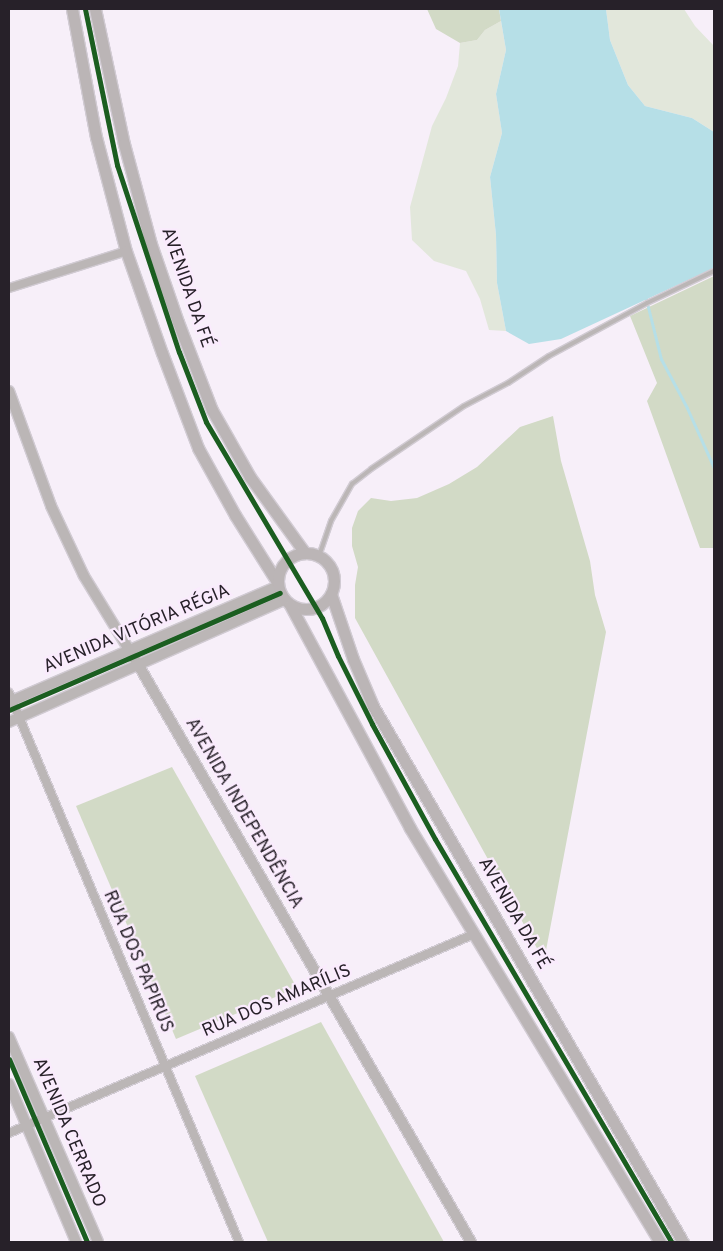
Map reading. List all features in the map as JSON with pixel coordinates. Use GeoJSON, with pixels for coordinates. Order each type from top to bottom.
{"type":"FeatureCollection","features":[{"type":"Feature","properties":{"kind":"main road"},"geometry":{"type":"LineString","coordinates":[[72,9],[96,137],[126,251],[198,448],[235,515],[277,584],[410,828],[660,1242]]}},
{"type":"Feature","properties":{"kind":"main road","name":"AVENIDA DA FÉ"},"geometry":{"type":"LineString","coordinates":[[95,9],[124,144],[152,244],[178,322],[212,410],[250,477],[305,553]]}},
{"type":"Feature","properties":{"kind":"main road"},"geometry":{"type":"LineString","coordinates":[[277,584],[278,574],[285,561],[298,554],[305,553],[319,556],[326,562],[334,577],[331,594],[326,601],[313,609],[297,609],[287,602]]}},
{"type":"Feature","properties":{"kind":"main road","name":"AVENIDA DA FÉ"},"geometry":{"type":"LineString","coordinates":[[331,594],[353,659],[373,706],[683,1242]]}},
{"type":"Feature","properties":{"kind":"street"},"geometry":{"type":"LineString","coordinates":[[9,288],[126,251]]}},
{"type":"Feature","properties":{"kind":"street","name":"AVENIDA INDEPENDÊNCIA"},"geometry":{"type":"LineString","coordinates":[[9,391],[50,506],[84,576],[471,1242]]}},
{"type":"Feature","properties":{"kind":"street","name":"AVENIDA VITÓRIA RÉGIA"},"geometry":{"type":"LineString","coordinates":[[10,699],[129,652],[277,584]]}},
{"type":"Feature","properties":{"kind":"street","name":"AVENIDA VITÓRIA RÉGIA"},"geometry":{"type":"LineString","coordinates":[[9,722],[287,602]]}},
{"type":"Feature","properties":{"kind":"street","name":"RUA DOS PAPIRUS"},"geometry":{"type":"LineString","coordinates":[[10,699],[239,1242]]}},
{"type":"Feature","properties":{"kind":"street","name":"RUA DOS AMARÍLIS"},"geometry":{"type":"LineString","coordinates":[[9,1133],[474,934]]}},
{"type":"Feature","properties":{"kind":"street","name":"AVENIDA CERRADO"},"geometry":{"type":"LineString","coordinates":[[9,1037],[98,1242]]}},
{"type":"Feature","properties":{"kind":"street","name":"AVENIDA CERRADO"},"geometry":{"type":"LineString","coordinates":[[9,1084],[76,1242]]}},
{"type":"Feature","properties":{"kind":"lane"},"geometry":{"type":"LineString","coordinates":[[319,556],[331,520],[352,484],[371,469],[464,406],[508,383],[549,356],[647,303],[714,270]]}},
{"type":"Feature","properties":{"kind":"shaded area"},"geometry":{"type":"Polygon","coordinates":[[[606,9],[684,9],[695,26],[714,46],[714,132],[692,118],[645,106],[628,85],[610,40],[606,9]]]}},
{"type":"Feature","properties":{"kind":"shaded area"},"geometry":{"type":"Polygon","coordinates":[[[501,21],[506,50],[496,94],[502,133],[490,177],[496,235],[497,283],[506,331],[489,330],[480,299],[466,271],[434,261],[412,240],[410,207],[432,126],[446,98],[458,66],[460,43],[477,40],[485,30],[501,21]]]}},
{"type":"Feature","properties":{"kind":"green space"},"geometry":{"type":"Polygon","coordinates":[[[427,9],[499,9],[501,21],[485,30],[477,40],[460,43],[436,29],[427,9]]]}},
{"type":"Feature","properties":{"kind":"green space"},"geometry":{"type":"Polygon","coordinates":[[[714,276],[714,548],[700,548],[647,401],[657,383],[630,316],[714,276]]]}},
{"type":"Feature","properties":{"kind":"green space"},"geometry":{"type":"Polygon","coordinates":[[[553,416],[561,461],[590,561],[595,595],[606,632],[544,961],[355,618],[355,585],[358,567],[352,546],[352,528],[358,511],[371,498],[391,501],[417,498],[449,484],[477,467],[520,427],[553,416]]]}},
{"type":"Feature","properties":{"kind":"green space"},"geometry":{"type":"Polygon","coordinates":[[[172,767],[297,988],[176,1039],[76,806],[172,767]]]}},
{"type":"Feature","properties":{"kind":"green space"},"geometry":{"type":"Polygon","coordinates":[[[321,1022],[444,1242],[268,1242],[195,1076],[321,1022]]]}},
{"type":"Feature","properties":{"kind":"water"},"geometry":{"type":"Polygon","coordinates":[[[499,9],[606,9],[610,40],[628,85],[645,106],[692,118],[714,132],[714,268],[561,339],[529,344],[506,331],[497,283],[496,235],[490,177],[502,133],[496,94],[506,50],[499,9]]]}},
{"type":"Feature","properties":{"kind":"waterway"},"geometry":{"type":"LineString","coordinates":[[646,299],[661,359],[687,408],[714,468]]}},
{"type":"Feature","properties":{"kind":"cycle path"},"geometry":{"type":"LineString","coordinates":[[85,9],[117,165],[179,352],[206,422],[322,618],[338,656],[372,724],[435,839],[671,1242]]}},
{"type":"Feature","properties":{"kind":"cycle path"},"geometry":{"type":"LineString","coordinates":[[9,710],[280,593]]}},
{"type":"Feature","properties":{"kind":"cycle path"},"geometry":{"type":"LineString","coordinates":[[9,1059],[87,1242]]}}]}
